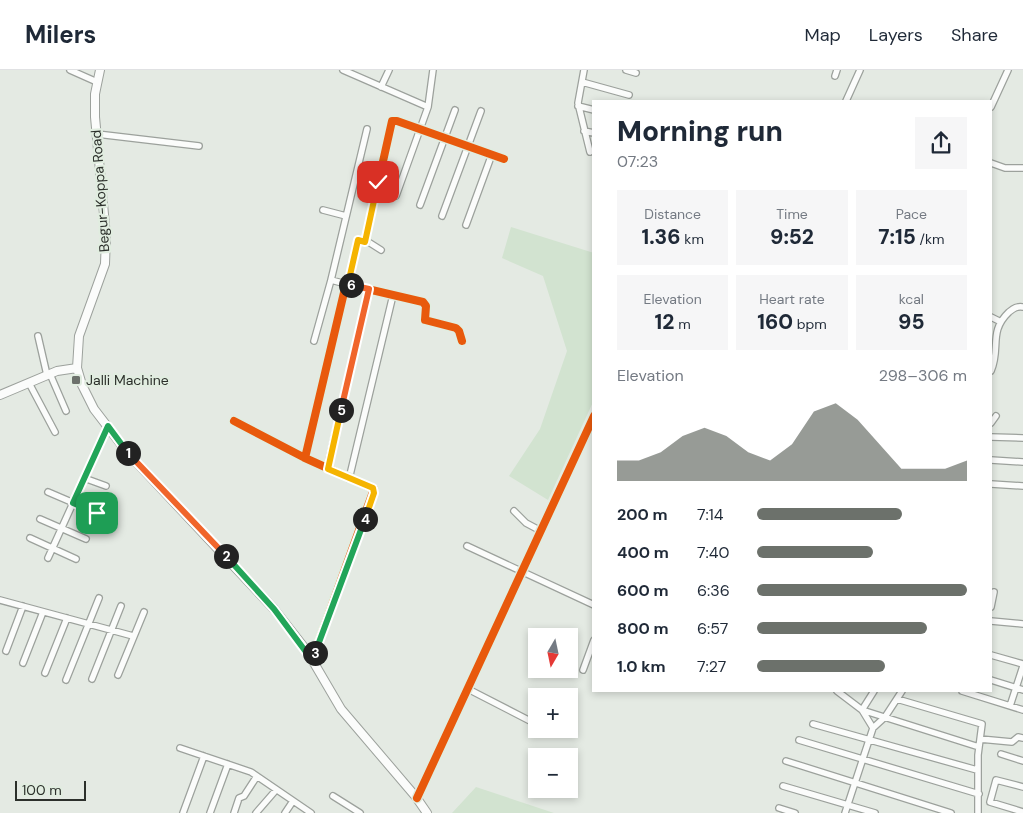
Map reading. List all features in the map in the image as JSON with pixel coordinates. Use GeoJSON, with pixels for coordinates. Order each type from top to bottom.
{"type":"FeatureCollection","features":[{"type":"Feature","properties":{"kind":"main road","name":"Begur-Koppa Road"},"geometry":{"type":"LineString","coordinates":[[100,70],[95,94],[106,236],[105,264],[82,326],[76,353],[76,368],[87,397],[127,452],[274,609],[312,660],[341,709],[417,798],[427,813]]}},
{"type":"Feature","properties":{"kind":"main road"},"geometry":{"type":"LineString","coordinates":[[0,395],[49,375],[76,368]]}},
{"type":"Feature","properties":{"kind":"street"},"geometry":{"type":"LineString","coordinates":[[70,70],[97,82]]}},
{"type":"Feature","properties":{"kind":"street"},"geometry":{"type":"LineString","coordinates":[[343,70],[428,107]]}},
{"type":"Feature","properties":{"kind":"street"},"geometry":{"type":"LineString","coordinates":[[358,77],[361,70]]}},
{"type":"Feature","properties":{"kind":"street"},"geometry":{"type":"LineString","coordinates":[[381,87],[389,70]]}},
{"type":"Feature","properties":{"kind":"street"},"geometry":{"type":"LineString","coordinates":[[396,196],[428,107],[433,70]]}},
{"type":"Feature","properties":{"kind":"street"},"geometry":{"type":"LineString","coordinates":[[584,70],[578,106],[590,152]]}},
{"type":"Feature","properties":{"kind":"street"},"geometry":{"type":"LineString","coordinates":[[626,70],[636,73]]}},
{"type":"Feature","properties":{"kind":"street"},"geometry":{"type":"LineString","coordinates":[[846,100],[860,70]]}},
{"type":"Feature","properties":{"kind":"street"},"geometry":{"type":"LineString","coordinates":[[992,105],[1008,70]]}},
{"type":"Feature","properties":{"kind":"street"},"geometry":{"type":"LineString","coordinates":[[582,82],[629,94]]}},
{"type":"Feature","properties":{"kind":"street"},"geometry":{"type":"LineString","coordinates":[[578,106],[592,110]]}},
{"type":"Feature","properties":{"kind":"street"},"geometry":{"type":"LineString","coordinates":[[420,205],[455,110]]}},
{"type":"Feature","properties":{"kind":"street"},"geometry":{"type":"LineString","coordinates":[[442,216],[481,111]]}},
{"type":"Feature","properties":{"kind":"street"},"geometry":{"type":"LineString","coordinates":[[365,242],[392,121],[397,121],[504,159]]}},
{"type":"Feature","properties":{"kind":"street"},"geometry":{"type":"LineString","coordinates":[[314,341],[331,280],[367,128]]}},
{"type":"Feature","properties":{"kind":"street"},"geometry":{"type":"LineString","coordinates":[[584,131],[592,133]]}},
{"type":"Feature","properties":{"kind":"street"},"geometry":{"type":"LineString","coordinates":[[97,134],[199,146]]}},
{"type":"Feature","properties":{"kind":"street"},"geometry":{"type":"LineString","coordinates":[[466,225],[492,154]]}},
{"type":"Feature","properties":{"kind":"street"},"geometry":{"type":"LineString","coordinates":[[992,163],[1005,168],[1023,168]]}},
{"type":"Feature","properties":{"kind":"street"},"geometry":{"type":"LineString","coordinates":[[323,210],[346,216]]}},
{"type":"Feature","properties":{"kind":"street"},"geometry":{"type":"LineString","coordinates":[[305,458],[358,240],[381,250]]}},
{"type":"Feature","properties":{"kind":"street"},"geometry":{"type":"LineString","coordinates":[[331,280],[423,302],[426,306],[424,320],[456,328],[462,341]]}},
{"type":"Feature","properties":{"kind":"street"},"geometry":{"type":"LineString","coordinates":[[328,469],[369,289]]}},
{"type":"Feature","properties":{"kind":"street"},"geometry":{"type":"LineString","coordinates":[[349,479],[393,295]]}},
{"type":"Feature","properties":{"kind":"street"},"geometry":{"type":"LineString","coordinates":[[992,368],[994,363],[995,338],[1000,321],[1013,308],[1023,307]]}},
{"type":"Feature","properties":{"kind":"street"},"geometry":{"type":"LineString","coordinates":[[992,317],[1000,321]]}},
{"type":"Feature","properties":{"kind":"street"},"geometry":{"type":"LineString","coordinates":[[38,336],[49,375],[66,411]]}},
{"type":"Feature","properties":{"kind":"street"},"geometry":{"type":"LineString","coordinates":[[29,383],[55,432]]}},
{"type":"Feature","properties":{"kind":"street"},"geometry":{"type":"LineString","coordinates":[[992,422],[996,416]]}},
{"type":"Feature","properties":{"kind":"street"},"geometry":{"type":"LineString","coordinates":[[417,798],[592,420]]}},
{"type":"Feature","properties":{"kind":"street"},"geometry":{"type":"LineString","coordinates":[[234,421],[305,458],[373,488],[374,493],[312,660]]}},
{"type":"Feature","properties":{"kind":"street"},"geometry":{"type":"LineString","coordinates":[[48,558],[108,426]]}},
{"type":"Feature","properties":{"kind":"street"},"geometry":{"type":"LineString","coordinates":[[992,437],[1023,438]]}},
{"type":"Feature","properties":{"kind":"street"},"geometry":{"type":"LineString","coordinates":[[992,460],[1023,462]]}},
{"type":"Feature","properties":{"kind":"street"},"geometry":{"type":"LineString","coordinates":[[84,478],[106,486]]}},
{"type":"Feature","properties":{"kind":"street"},"geometry":{"type":"LineString","coordinates":[[992,484],[1023,486]]}},
{"type":"Feature","properties":{"kind":"street"},"geometry":{"type":"LineString","coordinates":[[48,492],[97,513]]}},
{"type":"Feature","properties":{"kind":"street"},"geometry":{"type":"LineString","coordinates":[[514,511],[522,520],[541,531]]}},
{"type":"Feature","properties":{"kind":"street"},"geometry":{"type":"LineString","coordinates":[[40,519],[86,539]]}},
{"type":"Feature","properties":{"kind":"street"},"geometry":{"type":"LineString","coordinates":[[30,538],[76,559]]}},
{"type":"Feature","properties":{"kind":"street"},"geometry":{"type":"LineString","coordinates":[[467,546],[592,604]]}},
{"type":"Feature","properties":{"kind":"street"},"geometry":{"type":"LineString","coordinates":[[992,602],[994,592]]}},
{"type":"Feature","properties":{"kind":"street"},"geometry":{"type":"LineString","coordinates":[[66,680],[99,598]]}},
{"type":"Feature","properties":{"kind":"street"},"geometry":{"type":"LineString","coordinates":[[0,600],[133,636]]}},
{"type":"Feature","properties":{"kind":"street"},"geometry":{"type":"LineString","coordinates":[[6,651],[22,606]]}},
{"type":"Feature","properties":{"kind":"street"},"geometry":{"type":"LineString","coordinates":[[92,679],[121,606]]}},
{"type":"Feature","properties":{"kind":"street"},"geometry":{"type":"LineString","coordinates":[[23,663],[42,612]]}},
{"type":"Feature","properties":{"kind":"street"},"geometry":{"type":"LineString","coordinates":[[118,675],[144,612]]}},
{"type":"Feature","properties":{"kind":"street"},"geometry":{"type":"LineString","coordinates":[[45,673],[67,618]]}},
{"type":"Feature","properties":{"kind":"street"},"geometry":{"type":"LineString","coordinates":[[992,621],[1023,624]]}},
{"type":"Feature","properties":{"kind":"street"},"geometry":{"type":"LineString","coordinates":[[583,670],[592,645]]}},
{"type":"Feature","properties":{"kind":"street"},"geometry":{"type":"LineString","coordinates":[[992,655],[1023,665],[1010,706]]}},
{"type":"Feature","properties":{"kind":"street"},"geometry":{"type":"LineString","coordinates":[[992,680],[1023,690]]}},
{"type":"Feature","properties":{"kind":"street"},"geometry":{"type":"LineString","coordinates":[[468,689],[528,720]]}},
{"type":"Feature","properties":{"kind":"street"},"geometry":{"type":"LineString","coordinates":[[862,710],[873,692]]}},
{"type":"Feature","properties":{"kind":"street"},"geometry":{"type":"LineString","coordinates":[[845,813],[873,728],[885,717],[901,692]]}},
{"type":"Feature","properties":{"kind":"street"},"geometry":{"type":"LineString","coordinates":[[965,692],[1023,710]]}},
{"type":"Feature","properties":{"kind":"street"},"geometry":{"type":"LineString","coordinates":[[844,694],[862,710],[873,728]]}},
{"type":"Feature","properties":{"kind":"street"},"geometry":{"type":"LineString","coordinates":[[897,699],[981,723],[977,770],[978,813]]}},
{"type":"Feature","properties":{"kind":"street"},"geometry":{"type":"LineString","coordinates":[[862,710],[979,747]]}},
{"type":"Feature","properties":{"kind":"street"},"geometry":{"type":"LineString","coordinates":[[812,724],[977,770]]}},
{"type":"Feature","properties":{"kind":"street"},"geometry":{"type":"LineString","coordinates":[[980,739],[1012,742],[1018,737],[1023,738]]}},
{"type":"Feature","properties":{"kind":"street"},"geometry":{"type":"LineString","coordinates":[[799,740],[979,794]]}},
{"type":"Feature","properties":{"kind":"street"},"geometry":{"type":"LineString","coordinates":[[180,748],[257,776],[310,813]]}},
{"type":"Feature","properties":{"kind":"street"},"geometry":{"type":"LineString","coordinates":[[1001,754],[1023,760]]}},
{"type":"Feature","properties":{"kind":"street"},"geometry":{"type":"LineString","coordinates":[[183,813],[204,756]]}},
{"type":"Feature","properties":{"kind":"street"},"geometry":{"type":"LineString","coordinates":[[786,761],[950,813]]}},
{"type":"Feature","properties":{"kind":"street"},"geometry":{"type":"LineString","coordinates":[[210,813],[228,764]]}},
{"type":"Feature","properties":{"kind":"street"},"geometry":{"type":"LineString","coordinates":[[234,813],[239,798],[244,796],[257,776]]}},
{"type":"Feature","properties":{"kind":"street"},"geometry":{"type":"LineString","coordinates":[[1023,787],[996,780],[990,802],[1023,812]]}},
{"type":"Feature","properties":{"kind":"street"},"geometry":{"type":"LineString","coordinates":[[783,786],[875,813]]}},
{"type":"Feature","properties":{"kind":"street"},"geometry":{"type":"LineString","coordinates":[[256,813],[276,790]]}},
{"type":"Feature","properties":{"kind":"street"},"geometry":{"type":"LineString","coordinates":[[333,796],[360,813]]}},
{"type":"Feature","properties":{"kind":"street"},"geometry":{"type":"LineString","coordinates":[[285,813],[293,801]]}},
{"type":"Feature","properties":{"kind":"street"},"geometry":{"type":"LineString","coordinates":[[779,808],[795,813]]}},
{"type":"Feature","properties":{"kind":"green space"},"geometry":{"type":"Polygon","coordinates":[[[511,227],[592,252],[592,404],[548,500],[509,476],[540,429],[567,351],[543,276],[502,258],[511,227]]]}},
{"type":"Feature","properties":{"kind":"green space"},"geometry":{"type":"Polygon","coordinates":[[[476,787],[554,813],[452,813],[476,787]]]}},
{"type":"Feature","properties":{"kind":"cycle path"},"geometry":{"type":"LineString","coordinates":[[365,242],[392,121],[397,121],[504,159]]}},
{"type":"Feature","properties":{"kind":"cycle path"},"geometry":{"type":"LineString","coordinates":[[305,458],[346,284],[423,302],[426,306],[425,320],[456,328],[462,341]]}},
{"type":"Feature","properties":{"kind":"cycle path"},"geometry":{"type":"LineString","coordinates":[[417,798],[592,420]]}},
{"type":"Feature","properties":{"kind":"cycle path"},"geometry":{"type":"LineString","coordinates":[[234,421],[305,458],[374,489],[312,660]]}},
{"type":"Feature","properties":{"kind":"place","name":"Jalli Machine"},"geometry":{"type":"Point","coordinates":[76,380]}},
{"type":"Feature","properties":{"kind":"route"},"geometry":{"type":"LineString","coordinates":[[97,513],[73,503],[108,426],[127,452],[221,550],[274,609],[312,660],[374,493],[373,488],[328,469],[369,289],[348,284],[358,240],[365,242],[378,182]]}}]}
